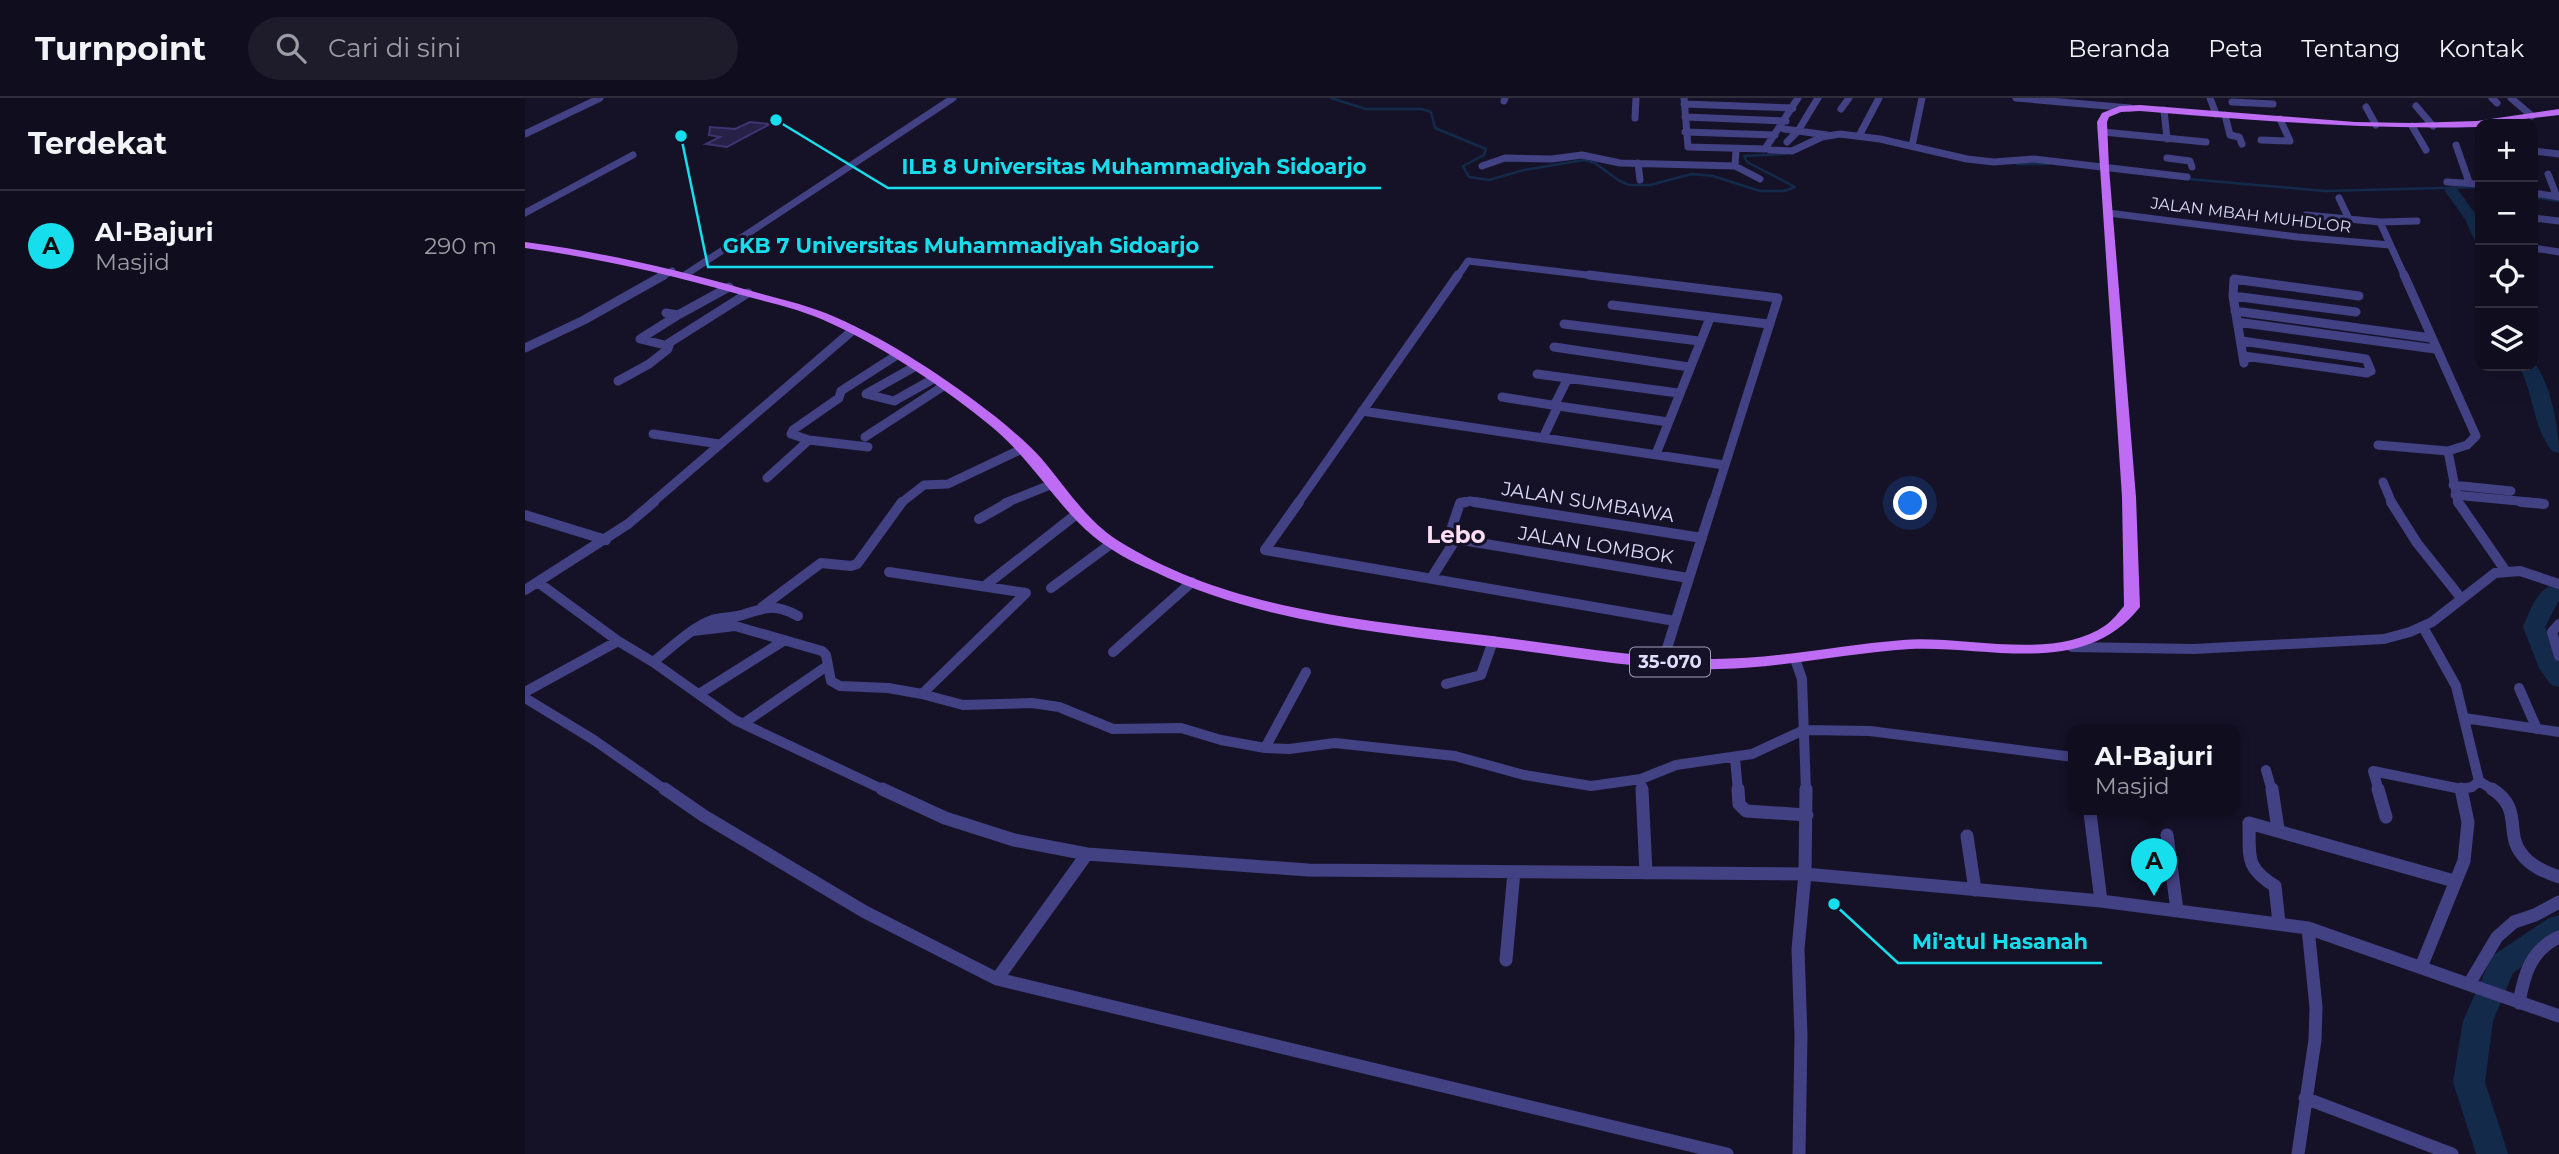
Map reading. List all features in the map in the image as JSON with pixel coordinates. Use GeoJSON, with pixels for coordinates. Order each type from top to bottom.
{"type":"FeatureCollection","features":[{"type":"Feature","properties":{"kind":"main road"},"geometry":{"type":"LineString","coordinates":[[2103,132],[2105,115],[2120,109],[2140,108],[2376,125],[2475,124]]}},
{"type":"Feature","properties":{"kind":"main road"},"geometry":{"type":"LineString","coordinates":[[2514,119],[2559,112]]}},
{"type":"Feature","properties":{"kind":"main road","name":"35-070"},"geometry":{"type":"LineString","coordinates":[[525,244],[672,271],[824,315],[940,382],[1024,448],[1077,513],[1112,543],[1192,582],[1291,612],[1493,642],[1712,664],[1795,659],[1867,647],[1917,643],[2072,647],[2099,638],[2124,620],[2132,607],[2129,497],[2103,132]]}},
{"type":"Feature","properties":{"kind":"street"},"geometry":{"type":"LineString","coordinates":[[525,134],[600,98]]}},
{"type":"Feature","properties":{"kind":"street"},"geometry":{"type":"LineString","coordinates":[[685,275],[953,98]]}},
{"type":"Feature","properties":{"kind":"street"},"geometry":{"type":"LineString","coordinates":[[1635,118],[1636,98]]}},
{"type":"Feature","properties":{"kind":"street"},"geometry":{"type":"LineString","coordinates":[[1793,108],[1684,101],[1688,147],[1765,149],[1786,121],[1793,108],[1798,98]]}},
{"type":"Feature","properties":{"kind":"street"},"geometry":{"type":"LineString","coordinates":[[1787,142],[1798,131],[1818,98]]}},
{"type":"Feature","properties":{"kind":"street"},"geometry":{"type":"LineString","coordinates":[[1841,110],[1849,98]]}},
{"type":"Feature","properties":{"kind":"street"},"geometry":{"type":"LineString","coordinates":[[1859,136],[1879,98]]}},
{"type":"Feature","properties":{"kind":"street"},"geometry":{"type":"LineString","coordinates":[[1912,146],[1922,98]]}},
{"type":"Feature","properties":{"kind":"street"},"geometry":{"type":"LineString","coordinates":[[2017,98],[2140,108]]}},
{"type":"Feature","properties":{"kind":"street"},"geometry":{"type":"LineString","coordinates":[[2210,98],[2230,135],[2239,137],[2242,144]]}},
{"type":"Feature","properties":{"kind":"street"},"geometry":{"type":"LineString","coordinates":[[2511,98],[2532,116]]}},
{"type":"Feature","properties":{"kind":"street"},"geometry":{"type":"LineString","coordinates":[[2238,116],[2231,100],[2273,104]]}},
{"type":"Feature","properties":{"kind":"street"},"geometry":{"type":"LineString","coordinates":[[2416,106],[2433,126]]}},
{"type":"Feature","properties":{"kind":"street"},"geometry":{"type":"LineString","coordinates":[[2366,107],[2376,125]]}},
{"type":"Feature","properties":{"kind":"street"},"geometry":{"type":"LineString","coordinates":[[2164,110],[2167,139]]}},
{"type":"Feature","properties":{"kind":"street"},"geometry":{"type":"LineString","coordinates":[[1685,117],[1786,121]]}},
{"type":"Feature","properties":{"kind":"street"},"geometry":{"type":"LineString","coordinates":[[2261,141],[2290,141],[2280,119]]}},
{"type":"Feature","properties":{"kind":"street"},"geometry":{"type":"LineString","coordinates":[[2413,126],[2426,150]]}},
{"type":"Feature","properties":{"kind":"street"},"geometry":{"type":"LineString","coordinates":[[1784,129],[1859,136],[1967,159],[1994,162],[2023,158],[2187,177]]}},
{"type":"Feature","properties":{"kind":"street"},"geometry":{"type":"LineString","coordinates":[[1685,132],[1775,135]]}},
{"type":"Feature","properties":{"kind":"street"},"geometry":{"type":"LineString","coordinates":[[2103,132],[2206,142]]}},
{"type":"Feature","properties":{"kind":"street"},"geometry":{"type":"LineString","coordinates":[[1770,150],[1793,151],[1830,135]]}},
{"type":"Feature","properties":{"kind":"street"},"geometry":{"type":"LineString","coordinates":[[2456,145],[2469,182]]}},
{"type":"Feature","properties":{"kind":"street"},"geometry":{"type":"LineString","coordinates":[[1735,166],[1736,150]]}},
{"type":"Feature","properties":{"kind":"street"},"geometry":{"type":"LineString","coordinates":[[2538,152],[2559,154]]}},
{"type":"Feature","properties":{"kind":"street"},"geometry":{"type":"LineString","coordinates":[[525,213],[633,155]]}},
{"type":"Feature","properties":{"kind":"street"},"geometry":{"type":"LineString","coordinates":[[1482,166],[1505,158],[1552,159],[1582,155],[1637,163],[1735,166],[1760,179]]}},
{"type":"Feature","properties":{"kind":"street"},"geometry":{"type":"LineString","coordinates":[[2169,175],[2167,155],[2190,161],[2192,167]]}},
{"type":"Feature","properties":{"kind":"street"},"geometry":{"type":"LineString","coordinates":[[1637,163],[1640,180]]}},
{"type":"Feature","properties":{"kind":"street"},"geometry":{"type":"LineString","coordinates":[[2548,174],[2558,197]]}},
{"type":"Feature","properties":{"kind":"street"},"geometry":{"type":"LineString","coordinates":[[2447,182],[2475,183]]}},
{"type":"Feature","properties":{"kind":"street"},"geometry":{"type":"LineString","coordinates":[[2538,194],[2558,197]]}},
{"type":"Feature","properties":{"kind":"street"},"geometry":{"type":"LineString","coordinates":[[2339,198],[2349,219]]}},
{"type":"Feature","properties":{"kind":"street","name":"JALAN MBAH MUHDLOR"},"geometry":{"type":"LineString","coordinates":[[2108,213],[2273,234],[2390,245]]}},
{"type":"Feature","properties":{"kind":"street"},"geometry":{"type":"LineString","coordinates":[[2306,215],[2380,222],[2417,221]]}},
{"type":"Feature","properties":{"kind":"street"},"geometry":{"type":"LineString","coordinates":[[2538,219],[2559,221]]}},
{"type":"Feature","properties":{"kind":"street"},"geometry":{"type":"LineString","coordinates":[[2378,445],[2448,451],[2465,447],[2476,436],[2380,222]]}},
{"type":"Feature","properties":{"kind":"street"},"geometry":{"type":"LineString","coordinates":[[2538,249],[2559,252]]}},
{"type":"Feature","properties":{"kind":"street"},"geometry":{"type":"LineString","coordinates":[[1663,661],[1768,324],[1778,300],[1773,295],[1471,260],[1467,262],[1265,551],[1432,577],[1675,621]]}},
{"type":"Feature","properties":{"kind":"street"},"geometry":{"type":"LineString","coordinates":[[525,348],[584,320],[672,271]]}},
{"type":"Feature","properties":{"kind":"street"},"geometry":{"type":"LineString","coordinates":[[2242,341],[2366,359],[2371,371],[2367,373],[2244,360],[2233,296],[2234,279],[2359,296]]}},
{"type":"Feature","properties":{"kind":"street"},"geometry":{"type":"LineString","coordinates":[[669,346],[640,339],[729,288]]}},
{"type":"Feature","properties":{"kind":"street"},"geometry":{"type":"LineString","coordinates":[[618,381],[649,364],[693,326],[748,293]]}},
{"type":"Feature","properties":{"kind":"street"},"geometry":{"type":"LineString","coordinates":[[2233,296],[2356,312]]}},
{"type":"Feature","properties":{"kind":"street"},"geometry":{"type":"LineString","coordinates":[[1612,305],[1768,324]]}},
{"type":"Feature","properties":{"kind":"street"},"geometry":{"type":"LineString","coordinates":[[2235,311],[2431,338]]}},
{"type":"Feature","properties":{"kind":"street"},"geometry":{"type":"LineString","coordinates":[[666,313],[678,315]]}},
{"type":"Feature","properties":{"kind":"street"},"geometry":{"type":"LineString","coordinates":[[1656,454],[1710,317]]}},
{"type":"Feature","properties":{"kind":"street"},"geometry":{"type":"LineString","coordinates":[[2237,322],[2435,349]]}},
{"type":"Feature","properties":{"kind":"street"},"geometry":{"type":"LineString","coordinates":[[1564,324],[1699,341]]}},
{"type":"Feature","properties":{"kind":"street"},"geometry":{"type":"LineString","coordinates":[[525,590],[606,540],[653,503],[853,330]]}},
{"type":"Feature","properties":{"kind":"street"},"geometry":{"type":"LineString","coordinates":[[1554,347],[1689,367]]}},
{"type":"Feature","properties":{"kind":"street"},"geometry":{"type":"LineString","coordinates":[[868,447],[809,440],[792,432],[839,398],[841,391],[897,355]]}},
{"type":"Feature","properties":{"kind":"street"},"geometry":{"type":"LineString","coordinates":[[915,366],[866,394],[894,401],[940,382]]}},
{"type":"Feature","properties":{"kind":"street"},"geometry":{"type":"LineString","coordinates":[[1537,374],[1678,394]]}},
{"type":"Feature","properties":{"kind":"street"},"geometry":{"type":"LineString","coordinates":[[1543,438],[1568,378]]}},
{"type":"Feature","properties":{"kind":"street"},"geometry":{"type":"LineString","coordinates":[[865,437],[940,382]]}},
{"type":"Feature","properties":{"kind":"street"},"geometry":{"type":"LineString","coordinates":[[1502,397],[1668,422]]}},
{"type":"Feature","properties":{"kind":"street"},"geometry":{"type":"LineString","coordinates":[[1362,411],[1724,465]]}},
{"type":"Feature","properties":{"kind":"street"},"geometry":{"type":"LineString","coordinates":[[653,434],[719,444]]}},
{"type":"Feature","properties":{"kind":"street"},"geometry":{"type":"LineString","coordinates":[[767,478],[809,440]]}},
{"type":"Feature","properties":{"kind":"street"},"geometry":{"type":"LineString","coordinates":[[653,662],[697,628],[762,607],[821,563],[851,566],[857,564],[904,499],[924,485],[948,485],[1024,448]]}},
{"type":"Feature","properties":{"kind":"street"},"geometry":{"type":"LineString","coordinates":[[2448,451],[2454,490],[2463,513],[2505,570]]}},
{"type":"Feature","properties":{"kind":"street"},"geometry":{"type":"LineString","coordinates":[[2383,482],[2389,501],[2399,517],[2461,598]]}},
{"type":"Feature","properties":{"kind":"street"},"geometry":{"type":"LineString","coordinates":[[979,519],[999,506],[1055,483]]}},
{"type":"Feature","properties":{"kind":"street"},"geometry":{"type":"LineString","coordinates":[[2454,490],[2511,491]]}},
{"type":"Feature","properties":{"kind":"street"},"geometry":{"type":"LineString","coordinates":[[2454,490],[2544,504]]}},
{"type":"Feature","properties":{"kind":"street","name":"JALAN SUMBAWA"},"geometry":{"type":"LineString","coordinates":[[1456,539],[1450,536],[1451,524],[1459,503],[1469,501],[1702,538]]}},
{"type":"Feature","properties":{"kind":"street"},"geometry":{"type":"LineString","coordinates":[[986,585],[1077,513]]}},
{"type":"Feature","properties":{"kind":"street"},"geometry":{"type":"LineString","coordinates":[[525,515],[606,540]]}},
{"type":"Feature","properties":{"kind":"street"},"geometry":{"type":"LineString","coordinates":[[1432,577],[1456,539]]}},
{"type":"Feature","properties":{"kind":"street","name":"JALAN LOMBOK"},"geometry":{"type":"LineString","coordinates":[[1456,539],[1688,578]]}},
{"type":"Feature","properties":{"kind":"street"},"geometry":{"type":"LineString","coordinates":[[1051,588],[1112,543]]}},
{"type":"Feature","properties":{"kind":"street"},"geometry":{"type":"LineString","coordinates":[[2072,647],[2242,648],[2402,635],[2423,627],[2495,573],[2505,570],[2540,576],[2559,584]]}},
{"type":"Feature","properties":{"kind":"street"},"geometry":{"type":"LineString","coordinates":[[889,572],[986,585],[1026,594],[924,691]]}},
{"type":"Feature","properties":{"kind":"street"},"geometry":{"type":"LineString","coordinates":[[1114,652],[1192,582]]}},
{"type":"Feature","properties":{"kind":"street"},"geometry":{"type":"LineString","coordinates":[[539,583],[618,642],[653,662],[744,723],[945,818],[1014,840],[1087,854],[1308,870],[1805,874],[2101,901],[2308,928],[2559,1016]]}},
{"type":"Feature","properties":{"kind":"street"},"geometry":{"type":"LineString","coordinates":[[762,607],[782,609],[798,616]]}},
{"type":"Feature","properties":{"kind":"street"},"geometry":{"type":"LineString","coordinates":[[2559,624],[2552,632],[2559,656]]}},
{"type":"Feature","properties":{"kind":"street"},"geometry":{"type":"LineString","coordinates":[[697,628],[735,626],[822,651],[826,655],[831,681],[840,686],[924,691],[963,705],[1032,703],[1059,706],[1113,729],[1181,728],[1221,740],[1265,748],[1289,749],[1335,743],[1455,756],[1524,775],[1591,786],[1641,779],[1676,765],[1752,754],[1804,726],[1870,731],[2068,756]]}},
{"type":"Feature","properties":{"kind":"street"},"geometry":{"type":"LineString","coordinates":[[2423,627],[2456,684],[2479,781],[2502,795],[2509,805],[2519,852],[2538,869],[2559,877]]}},
{"type":"Feature","properties":{"kind":"street"},"geometry":{"type":"LineString","coordinates":[[699,694],[785,640]]}},
{"type":"Feature","properties":{"kind":"street"},"geometry":{"type":"LineString","coordinates":[[525,692],[618,642]]}},
{"type":"Feature","properties":{"kind":"street"},"geometry":{"type":"LineString","coordinates":[[1446,684],[1481,675],[1493,642]]}},
{"type":"Feature","properties":{"kind":"street"},"geometry":{"type":"LineString","coordinates":[[1795,659],[1802,679],[1807,815],[1798,949],[1801,1035],[1799,1154]]}},
{"type":"Feature","properties":{"kind":"street"},"geometry":{"type":"LineString","coordinates":[[744,723],[827,666]]}},
{"type":"Feature","properties":{"kind":"street"},"geometry":{"type":"LineString","coordinates":[[1265,748],[1306,672]]}},
{"type":"Feature","properties":{"kind":"street"},"geometry":{"type":"LineString","coordinates":[[2519,688],[2537,729]]}},
{"type":"Feature","properties":{"kind":"street"},"geometry":{"type":"LineString","coordinates":[[525,698],[594,740],[704,816],[853,905],[997,979],[1727,1154]]}},
{"type":"Feature","properties":{"kind":"street"},"geometry":{"type":"LineString","coordinates":[[2464,718],[2559,732]]}},
{"type":"Feature","properties":{"kind":"street"},"geometry":{"type":"LineString","coordinates":[[1735,758],[1739,804],[1742,808],[1746,811],[1807,815]]}},
{"type":"Feature","properties":{"kind":"street"},"geometry":{"type":"LineString","coordinates":[[2266,770],[2274,797],[2278,829]]}},
{"type":"Feature","properties":{"kind":"street"},"geometry":{"type":"LineString","coordinates":[[2386,817],[2373,771],[2461,789],[2472,787],[2479,781]]}},
{"type":"Feature","properties":{"kind":"street"},"geometry":{"type":"LineString","coordinates":[[1641,779],[1646,873]]}},
{"type":"Feature","properties":{"kind":"street"},"geometry":{"type":"LineString","coordinates":[[2421,967],[2464,862],[2468,822],[2461,789]]}},
{"type":"Feature","properties":{"kind":"street"},"geometry":{"type":"LineString","coordinates":[[2090,815],[2101,901]]}},
{"type":"Feature","properties":{"kind":"street"},"geometry":{"type":"LineString","coordinates":[[2279,923],[2276,886],[2257,875],[2250,864],[2247,826],[2253,822],[2454,881]]}},
{"type":"Feature","properties":{"kind":"street"},"geometry":{"type":"LineString","coordinates":[[2167,835],[2177,910]]}},
{"type":"Feature","properties":{"kind":"street"},"geometry":{"type":"LineString","coordinates":[[1967,836],[1975,890]]}},
{"type":"Feature","properties":{"kind":"street"},"geometry":{"type":"LineString","coordinates":[[997,979],[1087,854]]}},
{"type":"Feature","properties":{"kind":"street"},"geometry":{"type":"LineString","coordinates":[[1506,960],[1514,872]]}},
{"type":"Feature","properties":{"kind":"street"},"geometry":{"type":"LineString","coordinates":[[2470,985],[2497,937],[2514,922],[2535,915],[2559,902]]}},
{"type":"Feature","properties":{"kind":"street"},"geometry":{"type":"LineString","coordinates":[[2298,1154],[2315,1040],[2316,1007],[2308,928]]}},
{"type":"Feature","properties":{"kind":"street"},"geometry":{"type":"LineString","coordinates":[[2514,1001],[2530,959],[2550,940],[2559,937]]}},
{"type":"Feature","properties":{"kind":"street"},"geometry":{"type":"LineString","coordinates":[[2305,1098],[2452,1154]]}},
{"type":"Feature","properties":{"kind":"building"},"geometry":{"type":"Polygon","coordinates":[[[750,122],[770,124],[727,147],[706,144],[720,137],[709,135],[710,127],[735,129],[750,122]]]}},
{"type":"Feature","properties":{"kind":"waterway"},"geometry":{"type":"LineString","coordinates":[[1331,98],[1366,109],[1422,109],[1431,112],[1435,128],[1486,149],[1484,155],[1463,166],[1469,177],[1489,180],[1524,170],[1584,160],[1595,163],[1629,185],[1650,185],[1692,174],[1713,176],[1760,191],[1784,191],[1795,187],[1747,162],[1744,156],[1785,154]]}},
{"type":"Feature","properties":{"kind":"waterway"},"geometry":{"type":"LineString","coordinates":[[2017,164],[2048,164]]}},
{"type":"Feature","properties":{"kind":"waterway"},"geometry":{"type":"LineString","coordinates":[[2188,179],[2325,191],[2475,187]]}},
{"type":"Feature","properties":{"kind":"waterway"},"geometry":{"type":"LineString","coordinates":[[2451,190],[2475,226]]}},
{"type":"Feature","properties":{"kind":"waterway"},"geometry":{"type":"LineString","coordinates":[[2538,198],[2559,201]]}},
{"type":"Feature","properties":{"kind":"waterway"},"geometry":{"type":"LineString","coordinates":[[2531,371],[2538,387],[2546,425],[2559,447]]}},
{"type":"Feature","properties":{"kind":"waterway"},"geometry":{"type":"LineString","coordinates":[[2559,589],[2546,599],[2534,627],[2551,668],[2559,679]]}},
{"type":"Feature","properties":{"kind":"waterway"},"geometry":{"type":"LineString","coordinates":[[2492,1154],[2469,1082],[2478,1021],[2502,965],[2559,926]]}},
{"type":"Feature","properties":{"kind":"place","name":"ILB 8 Universitas Muhammadiyah Sidoarjo"},"geometry":{"type":"Point","coordinates":[776,120]}},
{"type":"Feature","properties":{"kind":"place","name":"GKB 7 Universitas Muhammadiyah Sidoarjo"},"geometry":{"type":"Point","coordinates":[681,136]}},
{"type":"Feature","properties":{"kind":"place","name":"Al-Bajuri"},"geometry":{"type":"Point","coordinates":[2154,896]}},
{"type":"Feature","properties":{"kind":"place","name":"Mi'atul Hasanah"},"geometry":{"type":"Point","coordinates":[1834,904]}},
{"type":"Feature","properties":{"kind":"district","name":"Lebo"},"geometry":{"type":"Point","coordinates":[1456,535]}}]}
